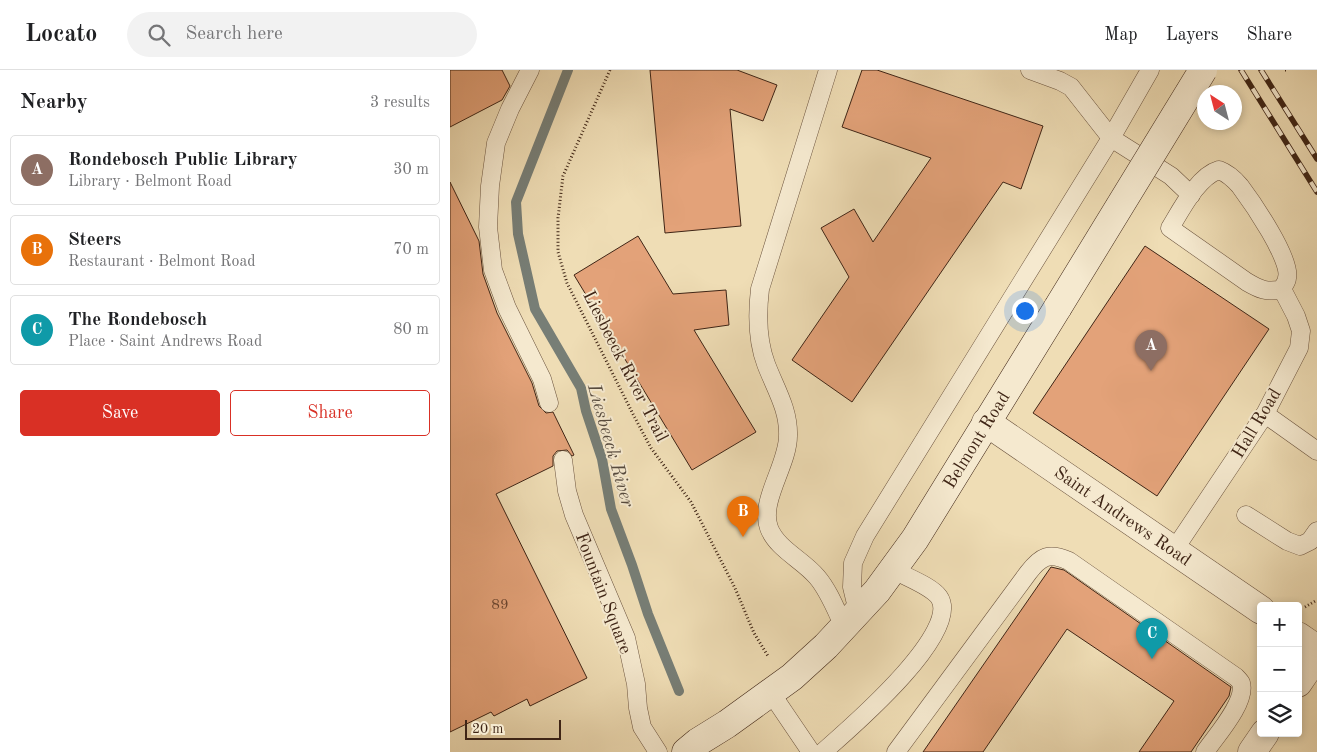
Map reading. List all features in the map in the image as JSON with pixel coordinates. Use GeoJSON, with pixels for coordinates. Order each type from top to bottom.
{"type":"FeatureCollection","features":[{"type":"Feature","properties":{"kind":"main road","name":"Belmont Road"},"geometry":{"type":"LineString","coordinates":[[686,752],[771,693],[826,646],[894,570],[915,539],[1203,70]]}},
{"type":"Feature","properties":{"kind":"main road","name":"Saint Andrews Road"},"geometry":{"type":"LineString","coordinates":[[986,422],[1257,607]]}},
{"type":"Feature","properties":{"kind":"main road"},"geometry":{"type":"LineString","coordinates":[[1302,639],[1317,649]]}},
{"type":"Feature","properties":{"kind":"main road"},"geometry":{"type":"LineString","coordinates":[[1302,677],[1317,655]]}},
{"type":"Feature","properties":{"kind":"main road"},"geometry":{"type":"LineString","coordinates":[[1252,752],[1262,737]]}},
{"type":"Feature","properties":{"kind":"lane"},"geometry":{"type":"LineString","coordinates":[[530,70],[510,109],[496,143],[490,186],[488,227],[493,270],[508,308],[542,379],[549,403]]}},
{"type":"Feature","properties":{"kind":"lane"},"geometry":{"type":"LineString","coordinates":[[828,70],[760,289],[757,312],[759,339],[766,363],[783,402],[788,421],[788,439],[779,474],[767,507],[767,519],[775,539],[812,571],[851,619]]}},
{"type":"Feature","properties":{"kind":"lane"},"geometry":{"type":"LineString","coordinates":[[1030,70],[1071,87],[1111,138],[1171,176],[1191,194]]}},
{"type":"Feature","properties":{"kind":"lane"},"geometry":{"type":"LineString","coordinates":[[851,619],[853,563],[865,536],[1111,138],[1150,70]]}},
{"type":"Feature","properties":{"kind":"lane"},"geometry":{"type":"LineString","coordinates":[[1218,170],[1226,173],[1240,186],[1280,246],[1286,265],[1287,278],[1282,289],[1272,292],[1246,282],[1170,228],[1191,194],[1211,172],[1218,170]]}},
{"type":"Feature","properties":{"kind":"lane","name":"Hall Road"},"geometry":{"type":"LineString","coordinates":[[1174,550],[1265,414],[1299,348],[1301,331],[1296,316],[1282,289]]}},
{"type":"Feature","properties":{"kind":"lane"},"geometry":{"type":"LineString","coordinates":[[1265,414],[1317,451]]}},
{"type":"Feature","properties":{"kind":"lane","name":"Fountain Square"},"geometry":{"type":"LineString","coordinates":[[563,460],[567,491],[574,515],[626,638],[636,684],[642,727],[658,752]]}},
{"type":"Feature","properties":{"kind":"lane"},"geometry":{"type":"LineString","coordinates":[[1246,515],[1287,542],[1300,546],[1310,541],[1317,531]]}},
{"type":"Feature","properties":{"kind":"lane"},"geometry":{"type":"LineString","coordinates":[[896,752],[1028,573],[1042,558],[1050,556],[1069,561],[1236,677],[1241,683],[1242,690],[1239,703],[1205,752]]}},
{"type":"Feature","properties":{"kind":"lane"},"geometry":{"type":"LineString","coordinates":[[824,752],[903,676],[933,638],[940,620],[943,608],[940,598],[933,591],[894,570]]}},
{"type":"Feature","properties":{"kind":"lane"},"geometry":{"type":"LineString","coordinates":[[771,693],[811,752]]}},
{"type":"Feature","properties":{"kind":"path","name":"Liesbeeck River Trail"},"geometry":{"type":"LineString","coordinates":[[610,70],[563,176],[558,218],[558,252],[567,283],[634,416],[651,448],[691,502],[735,588],[754,633],[769,657]]}},
{"type":"Feature","properties":{"kind":"building"},"geometry":{"type":"Polygon","coordinates":[[[450,70],[502,70],[510,86],[502,100],[450,127],[450,70]]]}},
{"type":"Feature","properties":{"kind":"building"},"geometry":{"type":"Polygon","coordinates":[[[650,70],[737,70],[777,85],[763,121],[730,109],[741,226],[665,233],[650,70]]]}},
{"type":"Feature","properties":{"kind":"building"},"geometry":{"type":"Polygon","coordinates":[[[862,70],[877,70],[1043,126],[1021,189],[1003,182],[852,402],[792,360],[849,277],[821,228],[854,209],[873,242],[931,158],[842,127],[862,70]]]}},
{"type":"Feature","properties":{"kind":"building"},"geometry":{"type":"Polygon","coordinates":[[[450,182],[479,241],[483,274],[497,313],[532,383],[539,406],[546,413],[553,412],[574,455],[572,456],[567,450],[557,451],[553,456],[553,466],[496,494],[587,678],[530,706],[527,699],[494,716],[491,712],[450,732],[450,182]]]}},
{"type":"Feature","properties":{"kind":"building"},"geometry":{"type":"Polygon","coordinates":[[[638,236],[673,294],[726,290],[729,325],[694,330],[756,432],[692,470],[574,275],[638,236]]]}},
{"type":"Feature","properties":{"kind":"building"},"geometry":{"type":"Polygon","coordinates":[[[1145,246],[1269,329],[1157,496],[1033,413],[1145,246]]]}},
{"type":"Feature","properties":{"kind":"building"},"geometry":{"type":"Polygon","coordinates":[[[1051,567],[1064,570],[1231,687],[1229,696],[1191,752],[1139,752],[1174,701],[1067,629],[983,752],[923,752],[1051,567]]]}},
{"type":"Feature","properties":{"kind":"waterway","name":"Liesbeeck River"},"geometry":{"type":"LineString","coordinates":[[568,70],[516,202],[518,234],[535,309],[581,388],[586,411],[602,459],[611,509],[648,614],[679,691]]}},
{"type":"Feature","properties":{"kind":"railway"},"geometry":{"type":"LineString","coordinates":[[1241,70],[1317,192]]}},
{"type":"Feature","properties":{"kind":"railway"},"geometry":{"type":"LineString","coordinates":[[1261,70],[1317,159]]}},
{"type":"Feature","properties":{"kind":"place","name":"Rondebosch Public Library"},"geometry":{"type":"Point","coordinates":[1151,371]}},
{"type":"Feature","properties":{"kind":"place","name":"Steers"},"geometry":{"type":"Point","coordinates":[743,537]}},
{"type":"Feature","properties":{"kind":"place","name":"The Rondebosch"},"geometry":{"type":"Point","coordinates":[1152,659]}}]}
